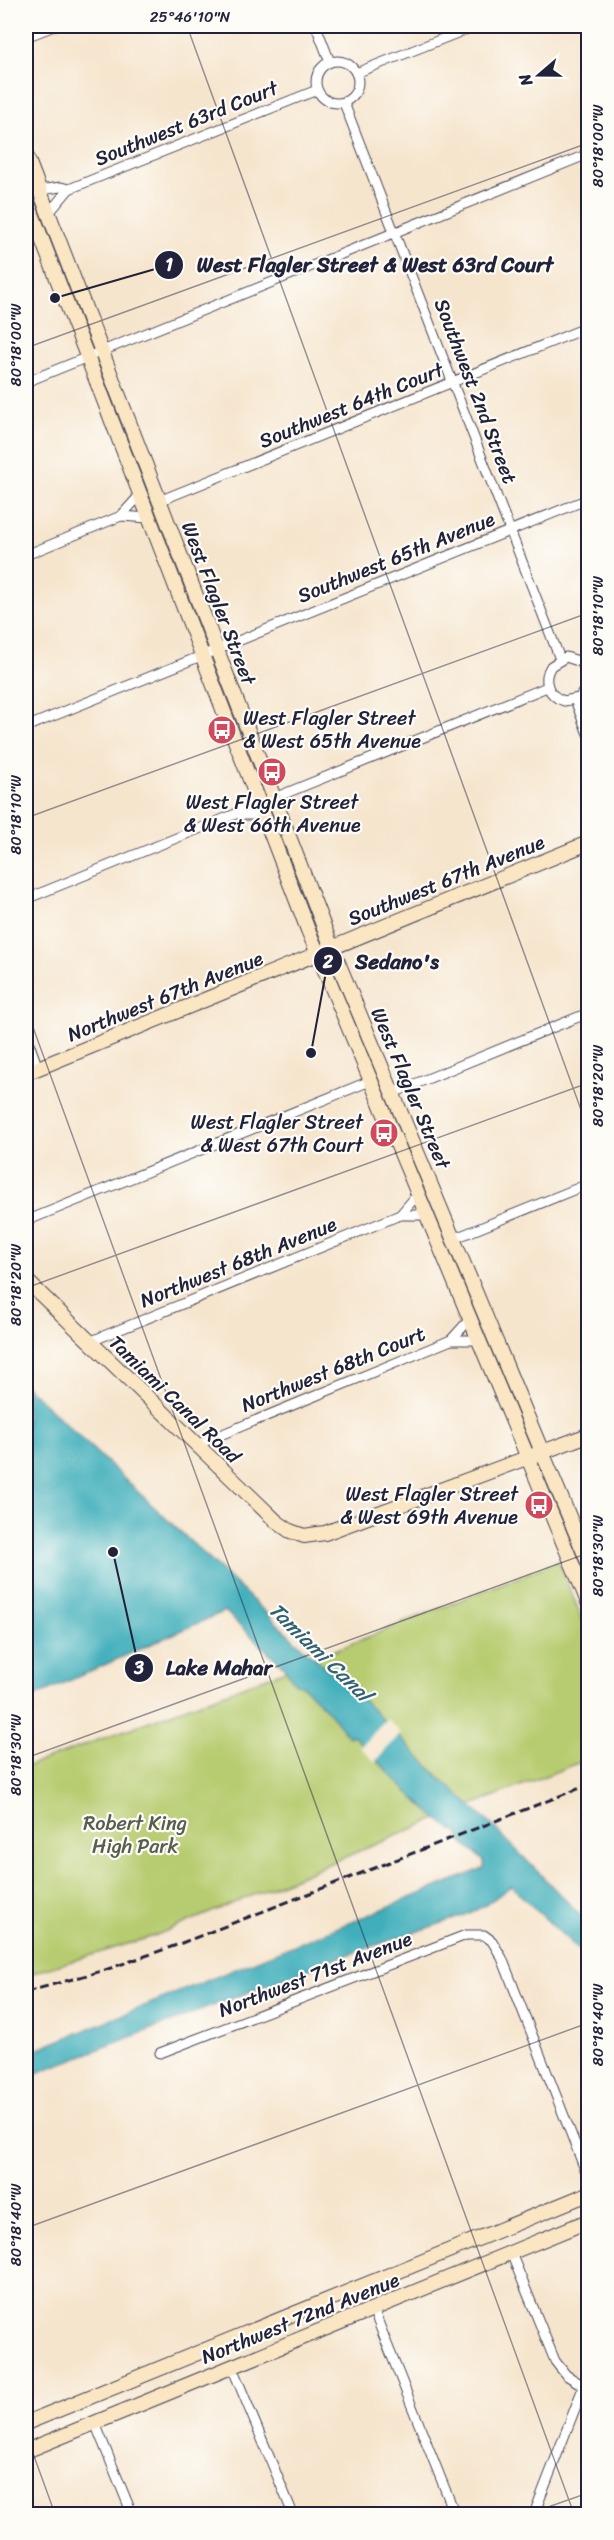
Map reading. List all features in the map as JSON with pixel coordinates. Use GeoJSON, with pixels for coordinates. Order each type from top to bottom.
{"type":"FeatureCollection","features":[{"type":"Feature","properties":{"kind":"main road","name":"West Flagler Street"},"geometry":{"type":"LineString","coordinates":[[26,155],[332,948],[588,1562]]}},
{"type":"Feature","properties":{"kind":"main road","name":"West Flagler Street"},"geometry":{"type":"LineString","coordinates":[[26,198],[29,218],[87,357],[318,954],[588,1602]]}},
{"type":"Feature","properties":{"kind":"main road","name":"Southwest 67th Avenue"},"geometry":{"type":"LineString","coordinates":[[318,954],[588,843]]}},
{"type":"Feature","properties":{"kind":"main road","name":"Northwest 67th Avenue"},"geometry":{"type":"LineString","coordinates":[[32,1070],[318,954]]}},
{"type":"Feature","properties":{"kind":"main road","name":"Tamiami Canal Road"},"geometry":{"type":"LineString","coordinates":[[26,1280],[277,1522],[290,1531],[304,1536],[325,1533],[529,1458]]}},
{"type":"Feature","properties":{"kind":"main road"},"geometry":{"type":"LineString","coordinates":[[529,1458],[588,1435]]}},
{"type":"Feature","properties":{"kind":"main road","name":"Northwest 72nd Avenue"},"geometry":{"type":"LineString","coordinates":[[26,2423],[588,2194]]}},
{"type":"Feature","properties":{"kind":"main road","name":"Northwest 72nd Avenue"},"geometry":{"type":"LineString","coordinates":[[26,2451],[588,2221]]}},
{"type":"Feature","properties":{"kind":"main road"},"geometry":{"type":"LineString","coordinates":[[501,2229],[511,2253]]}},
{"type":"Feature","properties":{"kind":"main road"},"geometry":{"type":"LineString","coordinates":[[363,2286],[372,2309]]}},
{"type":"Feature","properties":{"kind":"main road"},"geometry":{"type":"LineString","coordinates":[[221,2343],[232,2367]]}},
{"type":"Feature","properties":{"kind":"main road"},"geometry":{"type":"LineString","coordinates":[[85,2399],[95,2423]]}},
{"type":"Feature","properties":{"kind":"street"},"geometry":{"type":"LineString","coordinates":[[26,37],[54,26]]}},
{"type":"Feature","properties":{"kind":"street"},"geometry":{"type":"LineString","coordinates":[[316,26],[330,62]]}},
{"type":"Feature","properties":{"kind":"street"},"geometry":{"type":"LineString","coordinates":[[356,73],[475,26]]}},
{"type":"Feature","properties":{"kind":"street"},"geometry":{"type":"LineString","coordinates":[[342,61],[356,73],[357,91],[344,103],[331,103],[317,90],[316,76],[324,65],[330,62],[342,61]]}},
{"type":"Feature","properties":{"kind":"street","name":"Southwest 63rd Court"},"geometry":{"type":"LineString","coordinates":[[48,214],[69,189],[317,90]]}},
{"type":"Feature","properties":{"kind":"street","name":"Southwest 2nd Street"},"geometry":{"type":"LineString","coordinates":[[344,103],[560,659]]}},
{"type":"Feature","properties":{"kind":"street"},"geometry":{"type":"LineString","coordinates":[[26,382],[588,154]]}},
{"type":"Feature","properties":{"kind":"street","name":"Southwest 63rd Court"},"geometry":{"type":"LineString","coordinates":[[39,190],[61,187],[69,189]]}},
{"type":"Feature","properties":{"kind":"street","name":"Southwest 64th Court"},"geometry":{"type":"LineString","coordinates":[[159,501],[588,327]]}},
{"type":"Feature","properties":{"kind":"street"},"geometry":{"type":"LineString","coordinates":[[122,516],[140,495]]}},
{"type":"Feature","properties":{"kind":"street","name":"Southwest 65th Avenue"},"geometry":{"type":"LineString","coordinates":[[26,727],[588,499]]}},
{"type":"Feature","properties":{"kind":"street"},"geometry":{"type":"LineString","coordinates":[[26,555],[122,516],[149,518]]}},
{"type":"Feature","properties":{"kind":"street"},"geometry":{"type":"LineString","coordinates":[[588,672],[577,659],[560,659],[548,670],[547,687],[559,699],[575,700],[583,694],[588,685]]}},
{"type":"Feature","properties":{"kind":"street"},"geometry":{"type":"LineString","coordinates":[[274,798],[547,687]]}},
{"type":"Feature","properties":{"kind":"street"},"geometry":{"type":"LineString","coordinates":[[575,700],[588,734]]}},
{"type":"Feature","properties":{"kind":"street"},"geometry":{"type":"LineString","coordinates":[[237,813],[239,808],[256,794]]}},
{"type":"Feature","properties":{"kind":"street"},"geometry":{"type":"LineString","coordinates":[[26,899],[237,813],[241,815],[264,814]]}},
{"type":"Feature","properties":{"kind":"street"},"geometry":{"type":"LineString","coordinates":[[393,1094],[588,1014]]}},
{"type":"Feature","properties":{"kind":"street"},"geometry":{"type":"LineString","coordinates":[[26,1035],[32,1070]]}},
{"type":"Feature","properties":{"kind":"street"},"geometry":{"type":"LineString","coordinates":[[26,1221],[370,1081]]}},
{"type":"Feature","properties":{"kind":"street"},"geometry":{"type":"LineString","coordinates":[[453,1239],[588,1184]]}},
{"type":"Feature","properties":{"kind":"street","name":"Northwest 68th Avenue"},"geometry":{"type":"LineString","coordinates":[[400,1215],[418,1194]]}},
{"type":"Feature","properties":{"kind":"street","name":"Northwest 68th Avenue"},"geometry":{"type":"LineString","coordinates":[[88,1342],[400,1215],[427,1215]]}},
{"type":"Feature","properties":{"kind":"street","name":"Northwest 68th Court"},"geometry":{"type":"LineString","coordinates":[[451,1340],[470,1319]]}},
{"type":"Feature","properties":{"kind":"street","name":"Northwest 68th Court"},"geometry":{"type":"LineString","coordinates":[[196,1445],[451,1340],[479,1340]]}},
{"type":"Feature","properties":{"kind":"street","name":"Northwest 71st Avenue"},"geometry":{"type":"LineString","coordinates":[[160,2053],[466,1935],[484,1935],[492,1941],[502,1958],[588,2176]]}},
{"type":"Feature","properties":{"kind":"street"},"geometry":{"type":"LineString","coordinates":[[511,2253],[555,2361],[566,2375],[584,2386]]}},
{"type":"Feature","properties":{"kind":"street"},"geometry":{"type":"LineString","coordinates":[[372,2309],[455,2514]]}},
{"type":"Feature","properties":{"kind":"street"},"geometry":{"type":"LineString","coordinates":[[232,2367],[293,2514]]}},
{"type":"Feature","properties":{"kind":"street"},"geometry":{"type":"LineString","coordinates":[[534,2514],[588,2375]]}},
{"type":"Feature","properties":{"kind":"street"},"geometry":{"type":"LineString","coordinates":[[95,2423],[132,2514]]}},
{"type":"Feature","properties":{"kind":"green space","name":"Robert King High Park"},"geometry":{"type":"Polygon","coordinates":[[[558,1561],[588,1633],[588,1759],[154,1936],[26,1975],[26,1767],[273,1675],[558,1561]]]}},
{"type":"Feature","properties":{"kind":"water"},"geometry":{"type":"Polygon","coordinates":[[[26,1386],[301,1646],[355,1692],[442,1780],[493,1826],[588,1923],[588,1959],[511,1886],[484,1906],[463,1916],[344,1956],[26,2077],[26,2054],[484,1868],[484,1861],[462,1842],[458,1832],[434,1816],[353,1735],[349,1737],[326,1709],[303,1686],[295,1683],[283,1666],[225,1611],[26,1700],[26,1386]]]}},
{"type":"Feature","properties":{"kind":"pier"},"geometry":{"type":"Polygon","coordinates":[[[387,1719],[401,1733],[375,1762],[360,1747],[387,1719]]]}},
{"type":"Feature","properties":{"kind":"railway"},"geometry":{"type":"LineString","coordinates":[[26,1992],[105,1970],[174,1946],[588,1785]]}},
{"type":"Feature","properties":{"kind":"place","name":"West Flagler Street & West 63rd Court"},"geometry":{"type":"Point","coordinates":[55,298]}},
{"type":"Feature","properties":{"kind":"place","name":"West Flagler Street & West 65th Avenue"},"geometry":{"type":"Point","coordinates":[222,730]}},
{"type":"Feature","properties":{"kind":"place","name":"West Flagler Street & West 66th Avenue"},"geometry":{"type":"Point","coordinates":[272,772]}},
{"type":"Feature","properties":{"kind":"place","name":"Sedano's"},"geometry":{"type":"Point","coordinates":[311,1053]}},
{"type":"Feature","properties":{"kind":"place","name":"West Flagler Street & West 67th Court"},"geometry":{"type":"Point","coordinates":[384,1133]}},
{"type":"Feature","properties":{"kind":"place","name":"West Flagler Street & West 69th Avenue"},"geometry":{"type":"Point","coordinates":[539,1505]}},
{"type":"Feature","properties":{"kind":"place","name":"Lake Mahar"},"geometry":{"type":"Point","coordinates":[113,1552]}},
{"type":"Feature","properties":{"kind":"water label","name":"Tamiami Canal"},"geometry":{"type":"Point","coordinates":[320,1652]}}]}
